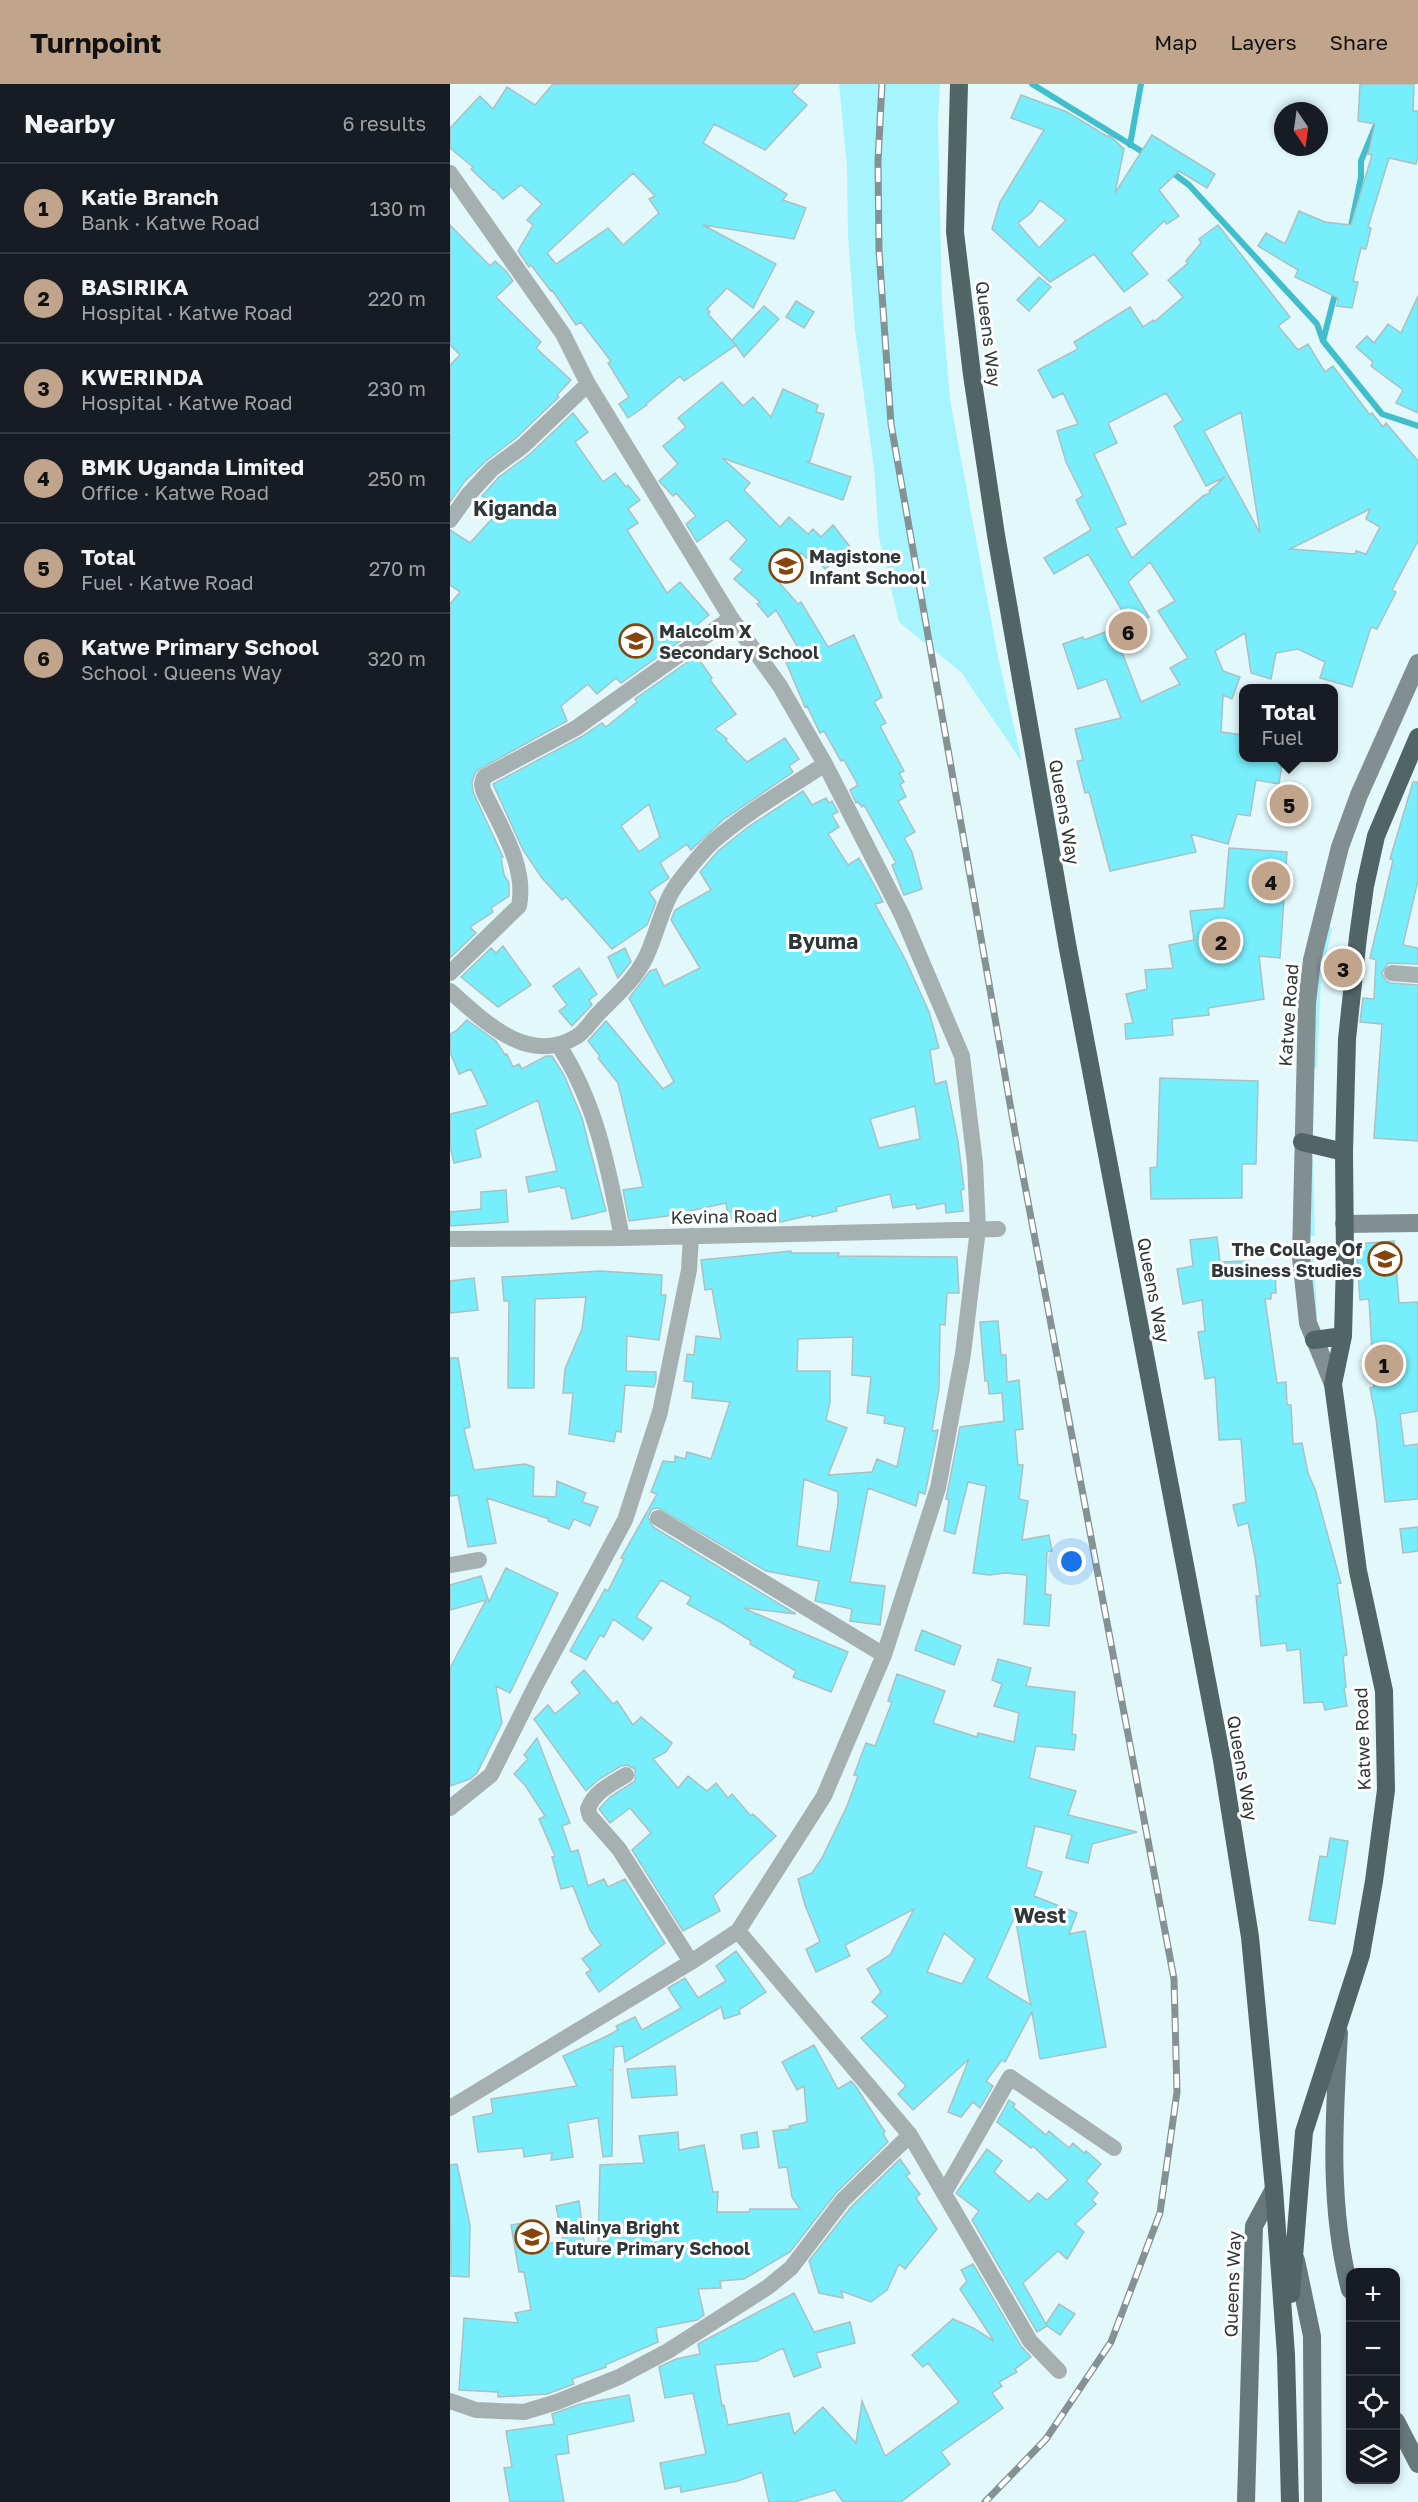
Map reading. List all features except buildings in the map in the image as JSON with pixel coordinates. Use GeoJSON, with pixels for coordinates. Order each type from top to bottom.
{"type":"FeatureCollection","features":[{"type":"Feature","properties":{"kind":"highway","name":"Queens Way"},"geometry":{"type":"LineString","coordinates":[[959,84],[955,232],[972,375],[992,513],[1068,949],[1222,1760],[1250,1937],[1274,2189]]}},
{"type":"Feature","properties":{"kind":"highway","name":"Katwe Road"},"geometry":{"type":"LineString","coordinates":[[1286,2355],[1304,2132],[1361,1955],[1386,1790],[1384,1691],[1358,1571],[1333,1384],[1343,1335],[1347,1039],[1365,886],[1376,836],[1418,736]]}},
{"type":"Feature","properties":{"kind":"highway"},"geometry":{"type":"LineString","coordinates":[[1302,1142],[1344,1152]]}},
{"type":"Feature","properties":{"kind":"highway"},"geometry":{"type":"LineString","coordinates":[[1314,1340],[1343,1335]]}},
{"type":"Feature","properties":{"kind":"highway"},"geometry":{"type":"LineString","coordinates":[[1274,2189],[1286,2355],[1290,2502]]}},
{"type":"Feature","properties":{"kind":"main road"},"geometry":{"type":"LineString","coordinates":[[1340,2020],[1334,2149],[1338,2221],[1346,2268]]}},
{"type":"Feature","properties":{"kind":"main road","name":"Queens Way"},"geometry":{"type":"LineString","coordinates":[[1246,2502],[1254,2226],[1274,2189]]}},
{"type":"Feature","properties":{"kind":"main road"},"geometry":{"type":"LineString","coordinates":[[1294,2249],[1312,2336],[1313,2502]]}},
{"type":"Feature","properties":{"kind":"main road"},"geometry":{"type":"LineString","coordinates":[[1400,2430],[1418,2464]]}},
{"type":"Feature","properties":{"kind":"street"},"geometry":{"type":"LineString","coordinates":[[450,173],[563,334],[588,384],[731,618],[780,686],[825,764],[902,915],[962,1056],[975,1163],[978,1229],[963,1354],[938,1488],[884,1655],[824,1796],[738,1931],[691,1962],[450,2108]]}},
{"type":"Feature","properties":{"kind":"street"},"geometry":{"type":"LineString","coordinates":[[450,520],[468,495],[492,469],[523,446],[588,384]]}},
{"type":"Feature","properties":{"kind":"street"},"geometry":{"type":"LineString","coordinates":[[450,973],[519,906],[522,891],[520,872],[483,790],[484,777],[576,728],[731,618]]}},
{"type":"Feature","properties":{"kind":"street","name":"Katwe Road"},"geometry":{"type":"LineString","coordinates":[[1333,1384],[1308,1323],[1301,1257],[1307,1003],[1312,960],[1332,874],[1359,795],[1418,663]]}},
{"type":"Feature","properties":{"kind":"street"},"geometry":{"type":"LineString","coordinates":[[450,991],[484,1021],[510,1038],[532,1046],[559,1046],[579,1036],[630,983],[645,960],[658,931],[667,900],[678,883],[715,840],[745,816],[825,764]]}},
{"type":"Feature","properties":{"kind":"street"},"geometry":{"type":"LineString","coordinates":[[1392,973],[1418,975]]}},
{"type":"Feature","properties":{"kind":"street"},"geometry":{"type":"LineString","coordinates":[[559,1046],[587,1096],[599,1133],[622,1238]]}},
{"type":"Feature","properties":{"kind":"street"},"geometry":{"type":"LineString","coordinates":[[1344,1224],[1418,1223]]}},
{"type":"Feature","properties":{"kind":"street","name":"Kevina Road"},"geometry":{"type":"LineString","coordinates":[[450,1239],[622,1238],[998,1229]]}},
{"type":"Feature","properties":{"kind":"street"},"geometry":{"type":"LineString","coordinates":[[450,1809],[491,1775],[537,1683],[625,1520],[660,1412],[689,1270],[691,1236]]}},
{"type":"Feature","properties":{"kind":"street"},"geometry":{"type":"LineString","coordinates":[[658,1518],[884,1655]]}},
{"type":"Feature","properties":{"kind":"street"},"geometry":{"type":"LineString","coordinates":[[450,1565],[479,1560]]}},
{"type":"Feature","properties":{"kind":"street"},"geometry":{"type":"LineString","coordinates":[[626,1775],[602,1790],[591,1802],[588,1809],[590,1816],[619,1849],[691,1962]]}},
{"type":"Feature","properties":{"kind":"street"},"geometry":{"type":"LineString","coordinates":[[738,1931],[910,2135],[1030,2341],[1059,2371]]}},
{"type":"Feature","properties":{"kind":"street"},"geometry":{"type":"LineString","coordinates":[[944,2193],[1010,2077],[1114,2148]]}},
{"type":"Feature","properties":{"kind":"street"},"geometry":{"type":"LineString","coordinates":[[450,2401],[476,2410],[524,2412],[557,2402],[620,2377],[668,2351],[768,2287],[791,2268],[843,2200],[910,2135]]}},
{"type":"Feature","properties":{"kind":"shaded area"},"geometry":{"type":"Polygon","coordinates":[[[839,84],[940,84],[938,120],[942,305],[950,400],[998,657],[1022,762],[961,672],[899,622],[879,537],[874,468],[855,330],[848,236],[847,166],[839,84]]]}},
{"type":"Feature","properties":{"kind":"shaded area"},"geometry":{"type":"Polygon","coordinates":[[[1316,923],[1332,928],[1321,978],[1317,1068],[1303,1066],[1316,923]]]}},
{"type":"Feature","properties":{"kind":"shaded area"},"geometry":{"type":"Polygon","coordinates":[[[1307,1154],[1313,1160],[1315,1236],[1308,1236],[1307,1154]]]}},
{"type":"Feature","properties":{"kind":"shaded area"},"geometry":{"type":"Polygon","coordinates":[[[1303,1245],[1314,1258],[1317,1316],[1309,1320],[1303,1245]]]}},
{"type":"Feature","properties":{"kind":"waterway"},"geometry":{"type":"LineString","coordinates":[[1032,84],[1146,154]]}},
{"type":"Feature","properties":{"kind":"waterway"},"geometry":{"type":"LineString","coordinates":[[1130,145],[1141,84]]}},
{"type":"Feature","properties":{"kind":"waterway"},"geometry":{"type":"LineString","coordinates":[[1350,231],[1361,177],[1361,161],[1376,125]]}},
{"type":"Feature","properties":{"kind":"waterway"},"geometry":{"type":"LineString","coordinates":[[1169,170],[1189,185],[1317,324],[1323,341],[1382,414],[1418,426]]}},
{"type":"Feature","properties":{"kind":"waterway"},"geometry":{"type":"LineString","coordinates":[[1323,341],[1336,290]]}},
{"type":"Feature","properties":{"kind":"railway"},"geometry":{"type":"LineString","coordinates":[[882,84],[878,161],[879,250],[891,424],[1016,1138],[1174,1979],[1177,2092],[1160,2213],[1111,2342],[1046,2439],[985,2502]]}},
{"type":"Feature","properties":{"kind":"place","name":"Magistone Infant School"},"geometry":{"type":"Point","coordinates":[786,566]}},
{"type":"Feature","properties":{"kind":"place","name":"Katwe Primary School"},"geometry":{"type":"Point","coordinates":[1128,631]}},
{"type":"Feature","properties":{"kind":"place","name":"Malcolm X Secondary School"},"geometry":{"type":"Point","coordinates":[636,641]}},
{"type":"Feature","properties":{"kind":"place","name":"Total"},"geometry":{"type":"Point","coordinates":[1289,804]}},
{"type":"Feature","properties":{"kind":"place","name":"BMK Uganda Limited"},"geometry":{"type":"Point","coordinates":[1271,881]}},
{"type":"Feature","properties":{"kind":"place","name":"BASIRIKA"},"geometry":{"type":"Point","coordinates":[1221,941]}},
{"type":"Feature","properties":{"kind":"place","name":"KWERINDA"},"geometry":{"type":"Point","coordinates":[1343,968]}},
{"type":"Feature","properties":{"kind":"place","name":"The Collage Of Business Studies"},"geometry":{"type":"Point","coordinates":[1385,1259]}},
{"type":"Feature","properties":{"kind":"place","name":"Katie Branch"},"geometry":{"type":"Point","coordinates":[1384,1364]}},
{"type":"Feature","properties":{"kind":"place","name":"Nalinya Bright Future Primary School"},"geometry":{"type":"Point","coordinates":[532,2237]}},
{"type":"Feature","properties":{"kind":"district","name":"Kiganda"},"geometry":{"type":"Point","coordinates":[515,508]}},
{"type":"Feature","properties":{"kind":"district","name":"Byuma"},"geometry":{"type":"Point","coordinates":[823,941]}},
{"type":"Feature","properties":{"kind":"district","name":"West"},"geometry":{"type":"Point","coordinates":[1040,1915]}}]}
